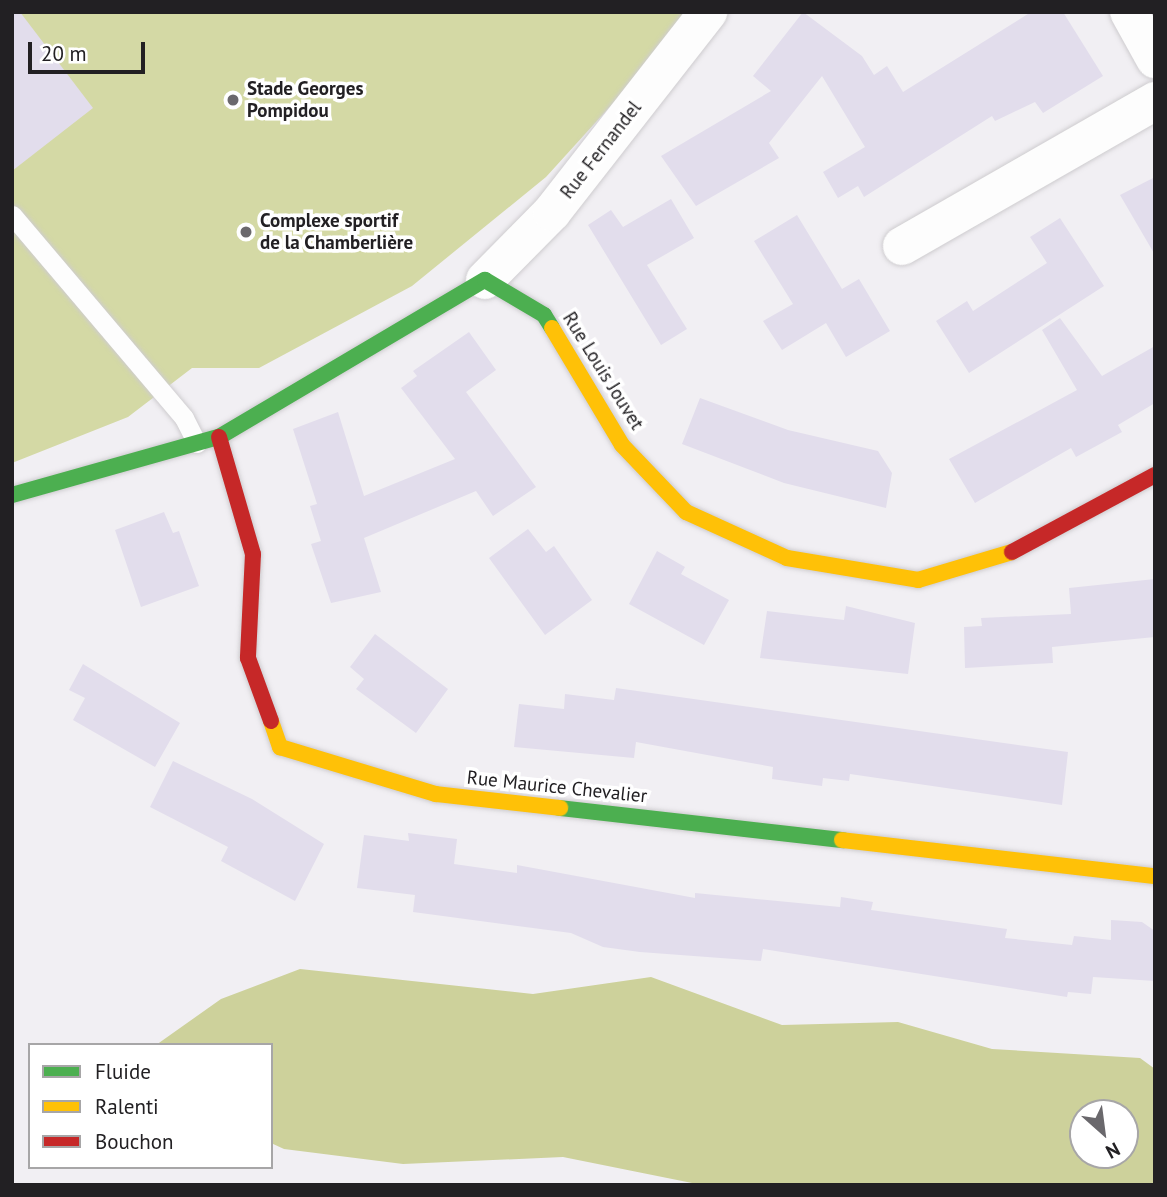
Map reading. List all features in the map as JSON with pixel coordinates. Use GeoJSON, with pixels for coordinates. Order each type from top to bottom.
{"type":"FeatureCollection","features":[{"type":"Feature","properties":{"kind":"street","name":"Rue Fernandel"},"geometry":{"type":"LineString","coordinates":[[485,280],[552,212],[708,12]]}},
{"type":"Feature","properties":{"kind":"street"},"geometry":{"type":"LineString","coordinates":[[1129,12],[1155,59]]}},
{"type":"Feature","properties":{"kind":"street"},"geometry":{"type":"LineString","coordinates":[[902,246],[1155,101]]}},
{"type":"Feature","properties":{"kind":"street"},"geometry":{"type":"LineString","coordinates":[[12,495],[219,437],[485,280]]}},
{"type":"Feature","properties":{"kind":"street","name":"Rue Louis Jouvet"},"geometry":{"type":"LineString","coordinates":[[485,280],[544,316],[622,445],[687,512],[787,558],[918,580],[998,559],[1155,475]]}},
{"type":"Feature","properties":{"kind":"street","name":"Rue Maurice Chevalier"},"geometry":{"type":"LineString","coordinates":[[219,437],[253,554],[248,658],[280,747],[436,794],[1155,876]]}},
{"type":"Feature","properties":{"kind":"lane"},"geometry":{"type":"LineString","coordinates":[[12,215],[184,418],[197,443]]}},
{"type":"Feature","properties":{"kind":"green space","name":"Complexe sportif de la Chamberlière"},"geometry":{"type":"Polygon","coordinates":[[[12,12],[696,12],[546,177],[412,286],[259,368],[192,368],[128,417],[12,463],[12,12]]]}},
{"type":"Feature","properties":{"kind":"green space"},"geometry":{"type":"Polygon","coordinates":[[[300,969],[533,994],[651,977],[782,1025],[898,1022],[992,1049],[1140,1058],[1155,1069],[1155,1185],[702,1185],[563,1157],[403,1164],[284,1149],[273,1144],[273,1043],[159,1043],[221,999],[300,969]]]}},
{"type":"Feature","properties":{"kind":"building"},"geometry":{"type":"Polygon","coordinates":[[[12,12],[20,12],[93,108],[12,171],[12,12]]]}},
{"type":"Feature","properties":{"kind":"building"},"geometry":{"type":"Polygon","coordinates":[[[803,12],[862,56],[874,75],[887,66],[903,92],[1031,12],[1063,12],[1103,76],[1043,113],[1035,102],[995,121],[992,116],[864,197],[858,186],[838,198],[823,172],[865,147],[822,76],[769,143],[779,158],[696,206],[661,156],[771,91],[753,76],[803,12]]]}},
{"type":"Feature","properties":{"kind":"building"},"geometry":{"type":"Polygon","coordinates":[[[1155,177],[1155,255],[1120,195],[1155,177]]]}},
{"type":"Feature","properties":{"kind":"building"},"geometry":{"type":"Polygon","coordinates":[[[671,199],[694,238],[647,265],[687,329],[661,345],[588,225],[611,210],[623,227],[671,199]]]}},
{"type":"Feature","properties":{"kind":"building"},"geometry":{"type":"Polygon","coordinates":[[[797,215],[842,289],[859,279],[890,331],[846,357],[826,323],[782,350],[763,321],[793,304],[754,241],[797,215]]]}},
{"type":"Feature","properties":{"kind":"building"},"geometry":{"type":"Polygon","coordinates":[[[1060,218],[1104,286],[969,373],[936,321],[967,301],[973,311],[1047,263],[1030,237],[1060,218]]]}},
{"type":"Feature","properties":{"kind":"building"},"geometry":{"type":"Polygon","coordinates":[[[1060,318],[1102,376],[1155,346],[1155,403],[1118,425],[1122,432],[1076,457],[1071,448],[975,503],[949,459],[1077,390],[1042,330],[1060,318]]]}},
{"type":"Feature","properties":{"kind":"building"},"geometry":{"type":"Polygon","coordinates":[[[469,332],[496,370],[466,392],[536,487],[493,516],[476,491],[364,538],[381,592],[331,603],[311,544],[321,541],[310,506],[317,504],[293,429],[338,412],[364,496],[455,459],[401,388],[417,376],[413,371],[469,332]]]}},
{"type":"Feature","properties":{"kind":"building"},"geometry":{"type":"Polygon","coordinates":[[[700,398],[788,430],[878,451],[892,473],[886,508],[784,483],[682,444],[700,398]]]}},
{"type":"Feature","properties":{"kind":"building"},"geometry":{"type":"Polygon","coordinates":[[[164,512],[173,533],[179,531],[199,586],[141,607],[115,530],[164,512]]]}},
{"type":"Feature","properties":{"kind":"building"},"geometry":{"type":"Polygon","coordinates":[[[528,529],[546,552],[554,546],[592,600],[545,635],[489,558],[528,529]]]}},
{"type":"Feature","properties":{"kind":"building"},"geometry":{"type":"Polygon","coordinates":[[[657,551],[685,567],[681,574],[729,600],[704,645],[629,604],[657,551]]]}},
{"type":"Feature","properties":{"kind":"building"},"geometry":{"type":"Polygon","coordinates":[[[1155,579],[1155,637],[1052,647],[1053,663],[965,668],[964,627],[982,626],[981,618],[1071,614],[1069,588],[1155,579]]]}},
{"type":"Feature","properties":{"kind":"building"},"geometry":{"type":"Polygon","coordinates":[[[846,606],[915,623],[908,674],[760,658],[767,611],[844,620],[846,606]]]}},
{"type":"Feature","properties":{"kind":"building"},"geometry":{"type":"Polygon","coordinates":[[[375,634],[448,689],[416,733],[356,689],[364,679],[350,667],[375,634]]]}},
{"type":"Feature","properties":{"kind":"building"},"geometry":{"type":"Polygon","coordinates":[[[83,664],[180,723],[155,767],[73,720],[85,698],[69,690],[83,664]]]}},
{"type":"Feature","properties":{"kind":"building"},"geometry":{"type":"Polygon","coordinates":[[[616,688],[1068,752],[1062,805],[850,774],[849,781],[823,778],[822,786],[772,779],[773,767],[636,742],[634,758],[514,747],[519,704],[564,709],[565,694],[614,700],[616,688]]]}},
{"type":"Feature","properties":{"kind":"building"},"geometry":{"type":"Polygon","coordinates":[[[173,761],[252,799],[324,844],[295,901],[221,861],[228,847],[150,807],[173,761]]]}},
{"type":"Feature","properties":{"kind":"building"},"geometry":{"type":"Polygon","coordinates":[[[408,833],[457,839],[454,864],[517,873],[517,865],[695,898],[695,893],[840,907],[841,897],[873,902],[871,910],[1007,929],[1005,938],[1072,945],[1074,936],[1111,940],[1111,920],[1142,922],[1155,931],[1155,981],[1093,977],[1091,994],[1068,992],[1067,997],[763,949],[761,961],[640,952],[603,947],[571,933],[413,912],[415,895],[357,888],[364,835],[409,841],[408,833]]]}},
{"type":"Feature","properties":{"kind":"traffic: fast"},"geometry":{"type":"LineString","coordinates":[[12,495],[219,437],[485,280],[544,315],[552,328]]}},
{"type":"Feature","properties":{"kind":"traffic: fast"},"geometry":{"type":"LineString","coordinates":[[560,808],[842,840]]}},
{"type":"Feature","properties":{"kind":"traffic: slow"},"geometry":{"type":"LineString","coordinates":[[552,328],[622,445],[686,512],[787,558],[918,580],[1012,552]]}},
{"type":"Feature","properties":{"kind":"traffic: slow"},"geometry":{"type":"LineString","coordinates":[[271,721],[280,747],[436,794],[560,808]]}},
{"type":"Feature","properties":{"kind":"traffic: slow"},"geometry":{"type":"LineString","coordinates":[[842,840],[1155,876]]}},
{"type":"Feature","properties":{"kind":"traffic: jam"},"geometry":{"type":"LineString","coordinates":[[219,437],[253,554],[248,658],[271,721]]}},
{"type":"Feature","properties":{"kind":"traffic: jam"},"geometry":{"type":"LineString","coordinates":[[1012,552],[1155,475]]}},
{"type":"Feature","properties":{"kind":"place","name":"Stade Georges Pompidou"},"geometry":{"type":"Point","coordinates":[233,100]}},
{"type":"Feature","properties":{"kind":"place","name":"Complexe sportif de la Chamberlière"},"geometry":{"type":"Point","coordinates":[246,232]}}]}
